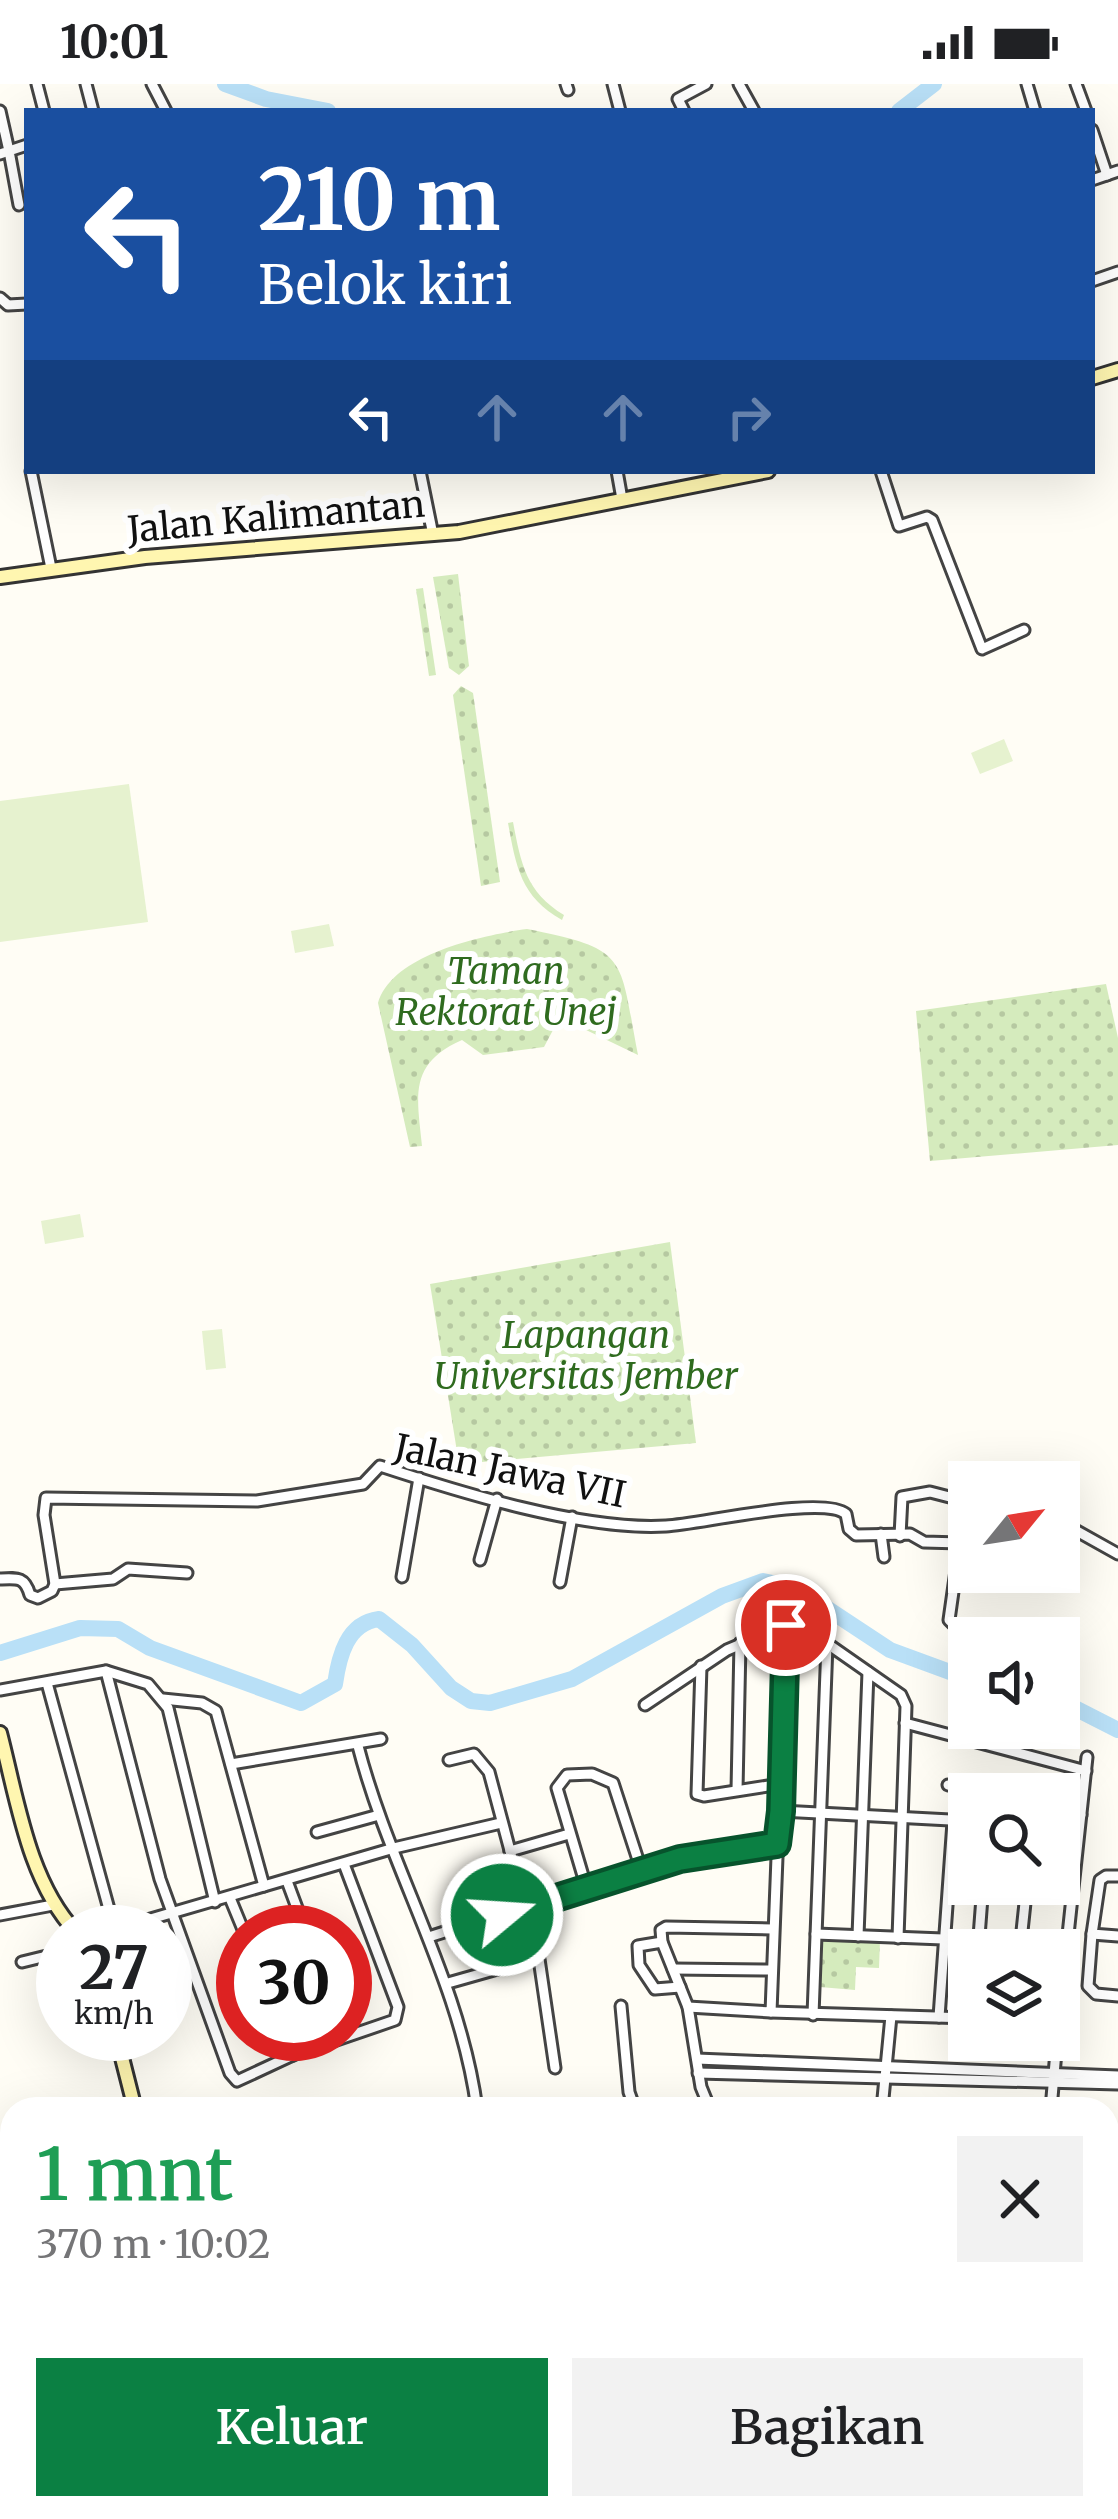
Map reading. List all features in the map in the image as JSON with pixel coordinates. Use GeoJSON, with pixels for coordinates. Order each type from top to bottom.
{"type":"FeatureCollection","features":[{"type":"Feature","properties":{"kind":"main road","name":"Jalan Kalimantan"},"geometry":{"type":"LineString","coordinates":[[0,577],[50,568],[433,535],[752,474]]}},
{"type":"Feature","properties":{"kind":"main road"},"geometry":{"type":"LineString","coordinates":[[0,1732],[53,1905]]}},
{"type":"Feature","properties":{"kind":"main road"},"geometry":{"type":"LineString","coordinates":[[123,2061],[133,2097]]}},
{"type":"Feature","properties":{"kind":"street"},"geometry":{"type":"LineString","coordinates":[[614,87],[631,84]]}},
{"type":"Feature","properties":{"kind":"street"},"geometry":{"type":"LineString","coordinates":[[670,84],[683,108]]}},
{"type":"Feature","properties":{"kind":"street"},"geometry":{"type":"LineString","coordinates":[[678,98],[706,84]]}},
{"type":"Feature","properties":{"kind":"street"},"geometry":{"type":"LineString","coordinates":[[0,111],[4,152],[19,205]]}},
{"type":"Feature","properties":{"kind":"street"},"geometry":{"type":"LineString","coordinates":[[1095,136],[1113,173]]}},
{"type":"Feature","properties":{"kind":"street"},"geometry":{"type":"LineString","coordinates":[[32,474],[50,568]]}},
{"type":"Feature","properties":{"kind":"street"},"geometry":{"type":"LineString","coordinates":[[421,474],[433,535]]}},
{"type":"Feature","properties":{"kind":"street"},"geometry":{"type":"LineString","coordinates":[[617,474],[622,499]]}},
{"type":"Feature","properties":{"kind":"street"},"geometry":{"type":"LineString","coordinates":[[882,474],[898,526],[931,519],[982,649],[1024,631]]}},
{"type":"Feature","properties":{"kind":"street","name":"Jalan Jawa VII"},"geometry":{"type":"LineString","coordinates":[[55,1585],[46,1498],[246,1502],[363,1484],[380,1466],[572,1517],[664,1527],[835,1508],[846,1514],[854,1535],[910,1534],[924,1542],[948,1543]]}},
{"type":"Feature","properties":{"kind":"street"},"geometry":{"type":"LineString","coordinates":[[402,1577],[419,1478]]}},
{"type":"Feature","properties":{"kind":"street"},"geometry":{"type":"LineString","coordinates":[[900,1536],[902,1497],[929,1492],[948,1497]]}},
{"type":"Feature","properties":{"kind":"street"},"geometry":{"type":"LineString","coordinates":[[480,1559],[497,1499]]}},
{"type":"Feature","properties":{"kind":"street"},"geometry":{"type":"LineString","coordinates":[[560,1582],[572,1517]]}},
{"type":"Feature","properties":{"kind":"street"},"geometry":{"type":"LineString","coordinates":[[1080,1533],[1118,1554]]}},
{"type":"Feature","properties":{"kind":"street"},"geometry":{"type":"LineString","coordinates":[[881,1534],[884,1557]]}},
{"type":"Feature","properties":{"kind":"street"},"geometry":{"type":"LineString","coordinates":[[0,1579],[20,1578],[30,1595],[38,1598],[46,1597],[55,1585],[113,1579],[128,1568],[187,1574]]}},
{"type":"Feature","properties":{"kind":"street"},"geometry":{"type":"LineString","coordinates":[[771,2012],[786,1625]]}},
{"type":"Feature","properties":{"kind":"street"},"geometry":{"type":"LineString","coordinates":[[645,1705],[740,1643],[786,1625],[827,1644],[904,1699],[898,1938]]}},
{"type":"Feature","properties":{"kind":"street"},"geometry":{"type":"LineString","coordinates":[[737,1790],[740,1643]]}},
{"type":"Feature","properties":{"kind":"street"},"geometry":{"type":"LineString","coordinates":[[814,2014],[827,1644]]}},
{"type":"Feature","properties":{"kind":"street"},"geometry":{"type":"LineString","coordinates":[[701,1666],[697,1793],[781,1784]]}},
{"type":"Feature","properties":{"kind":"street"},"geometry":{"type":"LineString","coordinates":[[106,1671],[169,1905]]}},
{"type":"Feature","properties":{"kind":"street"},"geometry":{"type":"LineString","coordinates":[[0,1690],[106,1671],[148,1684],[163,1699],[215,1902]]}},
{"type":"Feature","properties":{"kind":"street"},"geometry":{"type":"LineString","coordinates":[[858,1936],[868,1672]]}},
{"type":"Feature","properties":{"kind":"street"},"geometry":{"type":"LineString","coordinates":[[46,1683],[109,1905]]}},
{"type":"Feature","properties":{"kind":"street"},"geometry":{"type":"LineString","coordinates":[[163,1699],[213,1707],[264,1886]]}},
{"type":"Feature","properties":{"kind":"street"},"geometry":{"type":"LineString","coordinates":[[905,1723],[1086,1771]]}},
{"type":"Feature","properties":{"kind":"street"},"geometry":{"type":"LineString","coordinates":[[231,1764],[381,1739]]}},
{"type":"Feature","properties":{"kind":"street"},"geometry":{"type":"LineString","coordinates":[[358,1746],[379,1815],[448,1984],[475,2097]]}},
{"type":"Feature","properties":{"kind":"street"},"geometry":{"type":"LineString","coordinates":[[449,1760],[470,1754],[481,1759],[489,1772],[539,1959],[555,2068]]}},
{"type":"Feature","properties":{"kind":"street"},"geometry":{"type":"LineString","coordinates":[[1069,1929],[1087,1757]]}},
{"type":"Feature","properties":{"kind":"street"},"geometry":{"type":"LineString","coordinates":[[586,1886],[558,1782],[571,1774],[606,1777],[616,1789],[641,1869]]}},
{"type":"Feature","properties":{"kind":"street"},"geometry":{"type":"LineString","coordinates":[[781,1811],[948,1822]]}},
{"type":"Feature","properties":{"kind":"street"},"geometry":{"type":"LineString","coordinates":[[317,1832],[379,1815]]}},
{"type":"Feature","properties":{"kind":"street"},"geometry":{"type":"LineString","coordinates":[[192,1910],[394,1848],[501,1823]]}},
{"type":"Feature","properties":{"kind":"street"},"geometry":{"type":"LineString","coordinates":[[510,1851],[569,1834]]}},
{"type":"Feature","properties":{"kind":"street"},"geometry":{"type":"LineString","coordinates":[[429,1937],[641,1869],[777,1844]]}},
{"type":"Feature","properties":{"kind":"street"},"geometry":{"type":"LineString","coordinates":[[344,1864],[359,1905]]}},
{"type":"Feature","properties":{"kind":"street"},"geometry":{"type":"LineString","coordinates":[[1118,1876],[1100,1880],[1088,1986],[1096,1994],[1118,1996]]}},
{"type":"Feature","properties":{"kind":"street"},"geometry":{"type":"LineString","coordinates":[[939,2018],[948,1880]]}},
{"type":"Feature","properties":{"kind":"street"},"geometry":{"type":"LineString","coordinates":[[286,1881],[295,1905]]}},
{"type":"Feature","properties":{"kind":"street"},"geometry":{"type":"LineString","coordinates":[[230,1898],[233,1905]]}},
{"type":"Feature","properties":{"kind":"street"},"geometry":{"type":"LineString","coordinates":[[0,1915],[36,1908]]}},
{"type":"Feature","properties":{"kind":"street"},"geometry":{"type":"LineString","coordinates":[[706,2097],[688,2007],[661,1931],[666,1927],[772,1929]]}},
{"type":"Feature","properties":{"kind":"street"},"geometry":{"type":"LineString","coordinates":[[816,1934],[943,1939]]}},
{"type":"Feature","properties":{"kind":"street"},"geometry":{"type":"LineString","coordinates":[[1092,1934],[1118,1936]]}},
{"type":"Feature","properties":{"kind":"street"},"geometry":{"type":"LineString","coordinates":[[372,1940],[398,2011],[390,2024],[372,2027]]}},
{"type":"Feature","properties":{"kind":"street"},"geometry":{"type":"LineString","coordinates":[[662,1942],[638,1946],[639,1965],[655,1989],[680,1988]]}},
{"type":"Feature","properties":{"kind":"street"},"geometry":{"type":"LineString","coordinates":[[22,1962],[36,1959]]}},
{"type":"Feature","properties":{"kind":"street"},"geometry":{"type":"LineString","coordinates":[[192,1968],[216,2033]]}},
{"type":"Feature","properties":{"kind":"street"},"geometry":{"type":"LineString","coordinates":[[448,1984],[501,1968]]}},
{"type":"Feature","properties":{"kind":"street"},"geometry":{"type":"LineString","coordinates":[[673,1969],[772,1970]]}},
{"type":"Feature","properties":{"kind":"street"},"geometry":{"type":"LineString","coordinates":[[621,2006],[630,2097]]}},
{"type":"Feature","properties":{"kind":"street"},"geometry":{"type":"LineString","coordinates":[[688,2007],[948,2018]]}},
{"type":"Feature","properties":{"kind":"street"},"geometry":{"type":"LineString","coordinates":[[883,2097],[891,2016]]}},
{"type":"Feature","properties":{"kind":"street"},"geometry":{"type":"LineString","coordinates":[[697,2060],[798,2071]]}},
{"type":"Feature","properties":{"kind":"street"},"geometry":{"type":"LineString","coordinates":[[226,2061],[232,2077],[243,2080],[281,2061]]}},
{"type":"Feature","properties":{"kind":"street"},"geometry":{"type":"LineString","coordinates":[[1053,2097],[1056,2061]]}},
{"type":"Feature","properties":{"kind":"street"},"geometry":{"type":"LineString","coordinates":[[698,2073],[798,2071],[1118,2080]]}},
{"type":"Feature","properties":{"kind":"green space"},"geometry":{"type":"Polygon","coordinates":[[[458,574],[469,666],[459,675],[449,668],[433,577],[458,574]]]}},
{"type":"Feature","properties":{"kind":"green space"},"geometry":{"type":"Polygon","coordinates":[[[423,588],[436,675],[429,676],[416,589],[423,588]]]}},
{"type":"Feature","properties":{"kind":"green space"},"geometry":{"type":"Polygon","coordinates":[[[461,686],[473,693],[500,882],[481,886],[453,695],[461,686]]]}},
{"type":"Feature","properties":{"kind":"green space"},"geometry":{"type":"Polygon","coordinates":[[[1004,739],[1013,761],[980,774],[971,753],[1004,739]]]}},
{"type":"Feature","properties":{"kind":"green space"},"geometry":{"type":"Polygon","coordinates":[[[129,784],[148,922],[0,942],[0,801],[129,784]]]}},
{"type":"Feature","properties":{"kind":"green space"},"geometry":{"type":"Polygon","coordinates":[[[513,822],[527,876],[541,897],[564,915],[562,920],[537,901],[523,879],[508,823],[513,822]]]}},
{"type":"Feature","properties":{"kind":"green space"},"geometry":{"type":"Polygon","coordinates":[[[329,924],[334,946],[295,953],[291,931],[329,924]]]}},
{"type":"Feature","properties":{"kind":"green space","name":"Taman Rektorat Unej"},"geometry":{"type":"Polygon","coordinates":[[[527,929],[586,943],[614,963],[627,997],[638,1055],[584,1029],[559,1026],[544,1047],[483,1055],[462,1040],[445,1049],[424,1071],[418,1097],[422,1146],[410,1147],[378,1003],[387,986],[401,972],[441,950],[527,929]]]}},
{"type":"Feature","properties":{"kind":"green space"},"geometry":{"type":"Polygon","coordinates":[[[1106,984],[1118,1038],[1118,1145],[930,1161],[916,1011],[1106,984]]]}},
{"type":"Feature","properties":{"kind":"green space"},"geometry":{"type":"Polygon","coordinates":[[[80,1214],[84,1237],[45,1244],[41,1221],[80,1214]]]}},
{"type":"Feature","properties":{"kind":"green space","name":"Lapangan Universitas Jember"},"geometry":{"type":"Polygon","coordinates":[[[670,1242],[696,1443],[459,1464],[430,1284],[670,1242]]]}},
{"type":"Feature","properties":{"kind":"green space"},"geometry":{"type":"Polygon","coordinates":[[[222,1329],[226,1368],[206,1370],[202,1331],[222,1329]]]}},
{"type":"Feature","properties":{"kind":"green space"},"geometry":{"type":"Polygon","coordinates":[[[822,1938],[880,1941],[879,1968],[856,1967],[855,1990],[820,1987],[822,1938]]]}},
{"type":"Feature","properties":{"kind":"waterway"},"geometry":{"type":"LineString","coordinates":[[225,84],[266,99],[312,108]]}},
{"type":"Feature","properties":{"kind":"waterway"},"geometry":{"type":"LineString","coordinates":[[903,108],[934,84]]}},
{"type":"Feature","properties":{"kind":"waterway"},"geometry":{"type":"LineString","coordinates":[[0,1653],[80,1628],[118,1629],[150,1648],[301,1703],[335,1684],[342,1652],[352,1634],[379,1619],[412,1645],[451,1688],[471,1701],[490,1703],[572,1679],[722,1596],[763,1581],[796,1588],[890,1650],[948,1671]]}},
{"type":"Feature","properties":{"kind":"waterway"},"geometry":{"type":"LineString","coordinates":[[1080,1711],[1118,1730]]}},
{"type":"Feature","properties":{"kind":"route"},"geometry":{"type":"LineString","coordinates":[[502,1915],[680,1859],[777,1844],[786,1625]]}}]}
